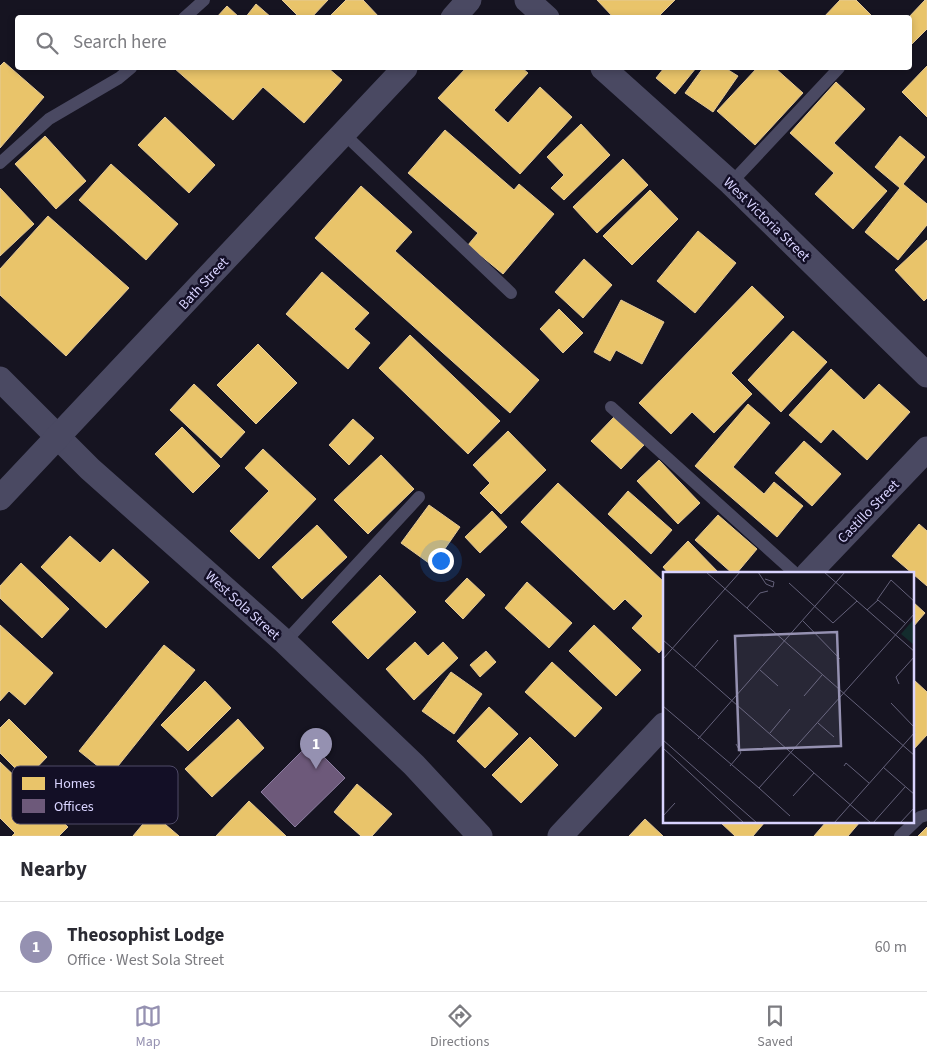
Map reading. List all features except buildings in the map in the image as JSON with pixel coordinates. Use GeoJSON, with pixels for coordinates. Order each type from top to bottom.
{"type":"FeatureCollection","features":[{"type":"Feature","properties":{"kind":"street"},"geometry":{"type":"LineString","coordinates":[[456,15],[469,0]]}},
{"type":"Feature","properties":{"kind":"street"},"geometry":{"type":"LineString","coordinates":[[527,0],[544,15]]}},
{"type":"Feature","properties":{"kind":"street","name":"Bath Street"},"geometry":{"type":"LineString","coordinates":[[0,498],[404,70]]}},
{"type":"Feature","properties":{"kind":"street","name":"West Victoria Street"},"geometry":{"type":"LineString","coordinates":[[605,70],[731,183],[927,375]]}},
{"type":"Feature","properties":{"kind":"street","name":"West Sola Street"},"geometry":{"type":"LineString","coordinates":[[0,379],[90,469],[286,642],[414,765],[480,836]]}},
{"type":"Feature","properties":{"kind":"street","name":"Castillo Street"},"geometry":{"type":"LineString","coordinates":[[810,572],[927,449]]}},
{"type":"Feature","properties":{"kind":"street"},"geometry":{"type":"LineString","coordinates":[[560,836],[663,726]]}},
{"type":"Feature","properties":{"kind":"lane"},"geometry":{"type":"LineString","coordinates":[[187,15],[204,0]]}},
{"type":"Feature","properties":{"kind":"lane"},"geometry":{"type":"LineString","coordinates":[[0,163],[49,118],[119,78],[129,70]]}},
{"type":"Feature","properties":{"kind":"lane"},"geometry":{"type":"LineString","coordinates":[[731,183],[837,70]]}},
{"type":"Feature","properties":{"kind":"lane"},"geometry":{"type":"LineString","coordinates":[[343,133],[511,293]]}},
{"type":"Feature","properties":{"kind":"lane"},"geometry":{"type":"LineString","coordinates":[[611,408],[794,572]]}},
{"type":"Feature","properties":{"kind":"lane"},"geometry":{"type":"LineString","coordinates":[[286,642],[419,497]]}},
{"type":"Feature","properties":{"kind":"lane"},"geometry":{"type":"LineString","coordinates":[[914,823],[920,817],[927,815]]}},
{"type":"Feature","properties":{"kind":"lane"},"geometry":{"type":"LineString","coordinates":[[900,836],[913,824]]}},
{"type":"Feature","properties":{"kind":"place","name":"Theosophist Lodge"},"geometry":{"type":"Point","coordinates":[316,769]}}]}
